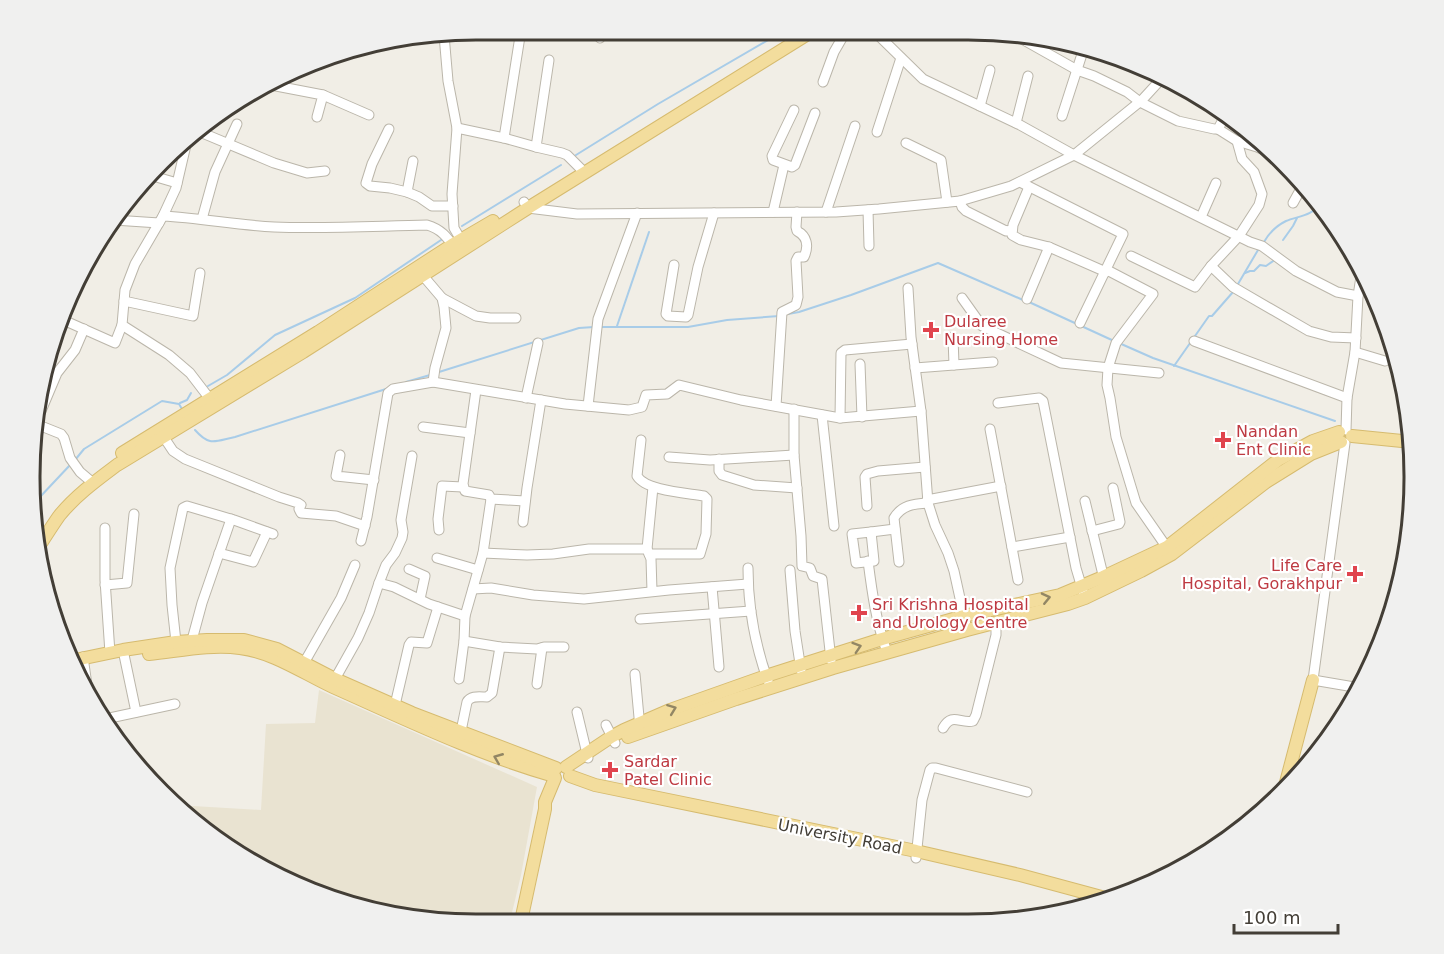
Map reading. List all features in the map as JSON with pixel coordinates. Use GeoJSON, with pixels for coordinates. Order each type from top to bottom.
{"type":"FeatureCollection","features":[{"type":"Feature","properties":{"kind":"main road"},"geometry":{"type":"LineString","coordinates":[[583,170],[787,40]]}},
{"type":"Feature","properties":{"kind":"main road"},"geometry":{"type":"LineString","coordinates":[[43,526],[55,510],[90,481],[161,434],[212,402],[303,352],[459,246],[798,40]]}},
{"type":"Feature","properties":{"kind":"main road"},"geometry":{"type":"LineString","coordinates":[[522,914],[545,809],[562,775],[610,735],[770,688],[801,672],[831,662],[882,639],[964,616],[1083,592],[1169,550],[1266,482],[1344,436],[1402,443]]}},
{"type":"Feature","properties":{"kind":"main road"},"geometry":{"type":"LineString","coordinates":[[45,538],[60,515],[90,481]]}},
{"type":"Feature","properties":{"kind":"main road"},"geometry":{"type":"LineString","coordinates":[[831,662],[887,652],[1068,604],[1083,592]]}},
{"type":"Feature","properties":{"kind":"main road"},"geometry":{"type":"LineString","coordinates":[[82,662],[176,642],[244,640],[277,650],[335,679],[562,775]]}},
{"type":"Feature","properties":{"kind":"main road"},"geometry":{"type":"LineString","coordinates":[[82,661],[110,653],[215,647],[256,651],[433,732],[518,766],[562,775]]}},
{"type":"Feature","properties":{"kind":"main road"},"geometry":{"type":"LineString","coordinates":[[640,728],[670,710],[766,676],[801,672]]}},
{"type":"Feature","properties":{"kind":"main road"},"geometry":{"type":"LineString","coordinates":[[1289,772],[1313,680]]}},
{"type":"Feature","properties":{"kind":"main road","name":"University Road"},"geometry":{"type":"LineString","coordinates":[[562,775],[585,790],[814,839],[1020,875],[1093,895]]}},
{"type":"Feature","properties":{"kind":"main road","name":"University Road"},"geometry":{"type":"LineString","coordinates":[[916,855],[1079,899]]}},
{"type":"Feature","properties":{"kind":"street"},"geometry":{"type":"LineString","coordinates":[[504,138],[519,40]]}},
{"type":"Feature","properties":{"kind":"street"},"geometry":{"type":"LineString","coordinates":[[823,82],[841,40]]}},
{"type":"Feature","properties":{"kind":"street"},"geometry":{"type":"LineString","coordinates":[[883,40],[923,79],[1262,246],[1296,271],[1337,292],[1358,296]]}},
{"type":"Feature","properties":{"kind":"street"},"geometry":{"type":"LineString","coordinates":[[445,41],[448,81],[457,128],[452,194],[454,228],[459,246]]}},
{"type":"Feature","properties":{"kind":"street"},"geometry":{"type":"LineString","coordinates":[[1034,46],[1077,70],[1094,75],[1127,92],[1140,102],[1178,121],[1218,129],[1237,141],[1247,142]]}},
{"type":"Feature","properties":{"kind":"street"},"geometry":{"type":"LineString","coordinates":[[1062,116],[1082,56]]}},
{"type":"Feature","properties":{"kind":"street"},"geometry":{"type":"LineString","coordinates":[[877,132],[901,58]]}},
{"type":"Feature","properties":{"kind":"street"},"geometry":{"type":"LineString","coordinates":[[536,147],[549,60]]}},
{"type":"Feature","properties":{"kind":"street"},"geometry":{"type":"LineString","coordinates":[[980,106],[990,70]]}},
{"type":"Feature","properties":{"kind":"street"},"geometry":{"type":"LineString","coordinates":[[1016,123],[1028,76]]}},
{"type":"Feature","properties":{"kind":"street"},"geometry":{"type":"LineString","coordinates":[[526,205],[578,214],[826,212],[960,201],[1024,184],[1074,155],[1140,102],[1156,84]]}},
{"type":"Feature","properties":{"kind":"street"},"geometry":{"type":"LineString","coordinates":[[282,87],[323,95],[369,115]]}},
{"type":"Feature","properties":{"kind":"street"},"geometry":{"type":"LineString","coordinates":[[317,117],[323,95]]}},
{"type":"Feature","properties":{"kind":"street"},"geometry":{"type":"LineString","coordinates":[[794,110],[772,156],[773,160],[792,167],[795,165],[815,113]]}},
{"type":"Feature","properties":{"kind":"street"},"geometry":{"type":"LineString","coordinates":[[1218,129],[1222,122]]}},
{"type":"Feature","properties":{"kind":"street"},"geometry":{"type":"LineString","coordinates":[[202,219],[215,172],[237,124]]}},
{"type":"Feature","properties":{"kind":"street"},"geometry":{"type":"LineString","coordinates":[[826,212],[855,126]]}},
{"type":"Feature","properties":{"kind":"street"},"geometry":{"type":"LineString","coordinates":[[457,128],[562,153],[583,170]]}},
{"type":"Feature","properties":{"kind":"street"},"geometry":{"type":"LineString","coordinates":[[389,129],[375,155],[366,183],[370,186],[407,192],[432,206],[453,206]]}},
{"type":"Feature","properties":{"kind":"street"},"geometry":{"type":"LineString","coordinates":[[206,135],[274,163],[307,173],[325,171]]}},
{"type":"Feature","properties":{"kind":"street"},"geometry":{"type":"LineString","coordinates":[[1131,256],[1195,287],[1239,236],[1259,205],[1262,194],[1254,171],[1242,159],[1237,141]]}},
{"type":"Feature","properties":{"kind":"street"},"geometry":{"type":"LineString","coordinates":[[906,143],[941,160],[947,202]]}},
{"type":"Feature","properties":{"kind":"street"},"geometry":{"type":"LineString","coordinates":[[69,322],[115,343],[122,325],[125,290],[135,264],[161,219],[177,183],[184,154]]}},
{"type":"Feature","properties":{"kind":"street"},"geometry":{"type":"LineString","coordinates":[[407,192],[413,161]]}},
{"type":"Feature","properties":{"kind":"street"},"geometry":{"type":"LineString","coordinates":[[773,212],[784,165]]}},
{"type":"Feature","properties":{"kind":"street"},"geometry":{"type":"LineString","coordinates":[[159,178],[177,183]]}},
{"type":"Feature","properties":{"kind":"street"},"geometry":{"type":"LineString","coordinates":[[1201,217],[1216,183]]}},
{"type":"Feature","properties":{"kind":"street"},"geometry":{"type":"LineString","coordinates":[[1024,184],[1012,230],[1015,238],[1049,247],[1153,294],[1116,343],[1108,368],[1107,385],[1116,437],[1136,503],[1169,550]]}},
{"type":"Feature","properties":{"kind":"street"},"geometry":{"type":"LineString","coordinates":[[1024,184],[1123,234],[1080,323]]}},
{"type":"Feature","properties":{"kind":"street"},"geometry":{"type":"LineString","coordinates":[[1293,203],[1298,193]]}},
{"type":"Feature","properties":{"kind":"street"},"geometry":{"type":"LineString","coordinates":[[960,201],[966,211],[1006,231],[1012,230]]}},
{"type":"Feature","properties":{"kind":"street"},"geometry":{"type":"LineString","coordinates":[[868,210],[869,246]]}},
{"type":"Feature","properties":{"kind":"street"},"geometry":{"type":"LineString","coordinates":[[776,406],[782,312],[796,305],[798,297],[796,261],[798,257],[804,256],[806,251],[806,239],[796,227],[797,212]]}},
{"type":"Feature","properties":{"kind":"street"},"geometry":{"type":"LineString","coordinates":[[588,406],[598,319],[637,213]]}},
{"type":"Feature","properties":{"kind":"street"},"geometry":{"type":"LineString","coordinates":[[674,265],[666,314],[686,317],[714,213]]}},
{"type":"Feature","properties":{"kind":"street"},"geometry":{"type":"LineString","coordinates":[[125,220],[202,219],[281,227],[427,225],[443,233],[459,246]]}},
{"type":"Feature","properties":{"kind":"street"},"geometry":{"type":"LineString","coordinates":[[1027,299],[1049,247]]}},
{"type":"Feature","properties":{"kind":"street"},"geometry":{"type":"LineString","coordinates":[[1211,266],[1233,287],[1309,331],[1331,337],[1356,338]]}},
{"type":"Feature","properties":{"kind":"street"},"geometry":{"type":"LineString","coordinates":[[124,301],[193,316],[200,273]]}},
{"type":"Feature","properties":{"kind":"street"},"geometry":{"type":"LineString","coordinates":[[420,273],[442,298],[476,316],[516,318]]}},
{"type":"Feature","properties":{"kind":"street"},"geometry":{"type":"LineString","coordinates":[[1350,686],[1313,680],[1347,398],[1355,352],[1359,287]]}},
{"type":"Feature","properties":{"kind":"street"},"geometry":{"type":"LineString","coordinates":[[908,288],[912,344],[921,411],[927,502],[954,571],[967,630]]}},
{"type":"Feature","properties":{"kind":"street"},"geometry":{"type":"LineString","coordinates":[[433,382],[446,328],[442,298]]}},
{"type":"Feature","properties":{"kind":"street"},"geometry":{"type":"LineString","coordinates":[[962,298],[982,326],[1061,363],[1159,373]]}},
{"type":"Feature","properties":{"kind":"street"},"geometry":{"type":"LineString","coordinates":[[122,325],[169,355],[190,373],[212,402]]}},
{"type":"Feature","properties":{"kind":"street"},"geometry":{"type":"LineString","coordinates":[[49,392],[57,373],[75,350],[84,329]]}},
{"type":"Feature","properties":{"kind":"street"},"geometry":{"type":"LineString","coordinates":[[953,337],[954,365]]}},
{"type":"Feature","properties":{"kind":"street"},"geometry":{"type":"LineString","coordinates":[[1194,341],[1347,398]]}},
{"type":"Feature","properties":{"kind":"street"},"geometry":{"type":"LineString","coordinates":[[526,398],[538,343]]}},
{"type":"Feature","properties":{"kind":"street"},"geometry":{"type":"LineString","coordinates":[[840,418],[841,352],[912,344]]}},
{"type":"Feature","properties":{"kind":"street"},"geometry":{"type":"LineString","coordinates":[[1355,352],[1385,361]]}},
{"type":"Feature","properties":{"kind":"street"},"geometry":{"type":"LineString","coordinates":[[915,368],[993,362]]}},
{"type":"Feature","properties":{"kind":"street"},"geometry":{"type":"LineString","coordinates":[[860,364],[862,417]]}},
{"type":"Feature","properties":{"kind":"street"},"geometry":{"type":"LineString","coordinates":[[361,541],[374,480],[387,393],[393,390],[433,382],[526,398],[628,410],[642,407],[646,395],[667,394],[679,385],[741,400],[840,418],[921,411]]}},
{"type":"Feature","properties":{"kind":"street"},"geometry":{"type":"LineString","coordinates":[[459,679],[465,616],[483,553],[490,499],[489,495],[465,491],[463,487],[476,390]]}},
{"type":"Feature","properties":{"kind":"street"},"geometry":{"type":"LineString","coordinates":[[998,403],[1041,399],[1083,592]]}},
{"type":"Feature","properties":{"kind":"street"},"geometry":{"type":"LineString","coordinates":[[523,522],[541,400]]}},
{"type":"Feature","properties":{"kind":"street"},"geometry":{"type":"LineString","coordinates":[[794,410],[794,456],[802,567],[810,568],[813,576],[822,579],[831,662]]}},
{"type":"Feature","properties":{"kind":"street"},"geometry":{"type":"LineString","coordinates":[[822,415],[834,526]]}},
{"type":"Feature","properties":{"kind":"street"},"geometry":{"type":"LineString","coordinates":[[423,426],[470,433]]}},
{"type":"Feature","properties":{"kind":"street"},"geometry":{"type":"LineString","coordinates":[[43,427],[61,434],[72,461],[90,481]]}},
{"type":"Feature","properties":{"kind":"street"},"geometry":{"type":"LineString","coordinates":[[990,429],[1018,580]]}},
{"type":"Feature","properties":{"kind":"street"},"geometry":{"type":"LineString","coordinates":[[161,434],[173,451],[185,459],[298,503],[301,505],[299,509],[301,513],[336,516],[365,526]]}},
{"type":"Feature","properties":{"kind":"street"},"geometry":{"type":"LineString","coordinates":[[483,553],[527,555],[590,549],[699,555],[702,553],[706,534],[706,497],[653,487],[637,478],[641,440]]}},
{"type":"Feature","properties":{"kind":"street"},"geometry":{"type":"LineString","coordinates":[[339,455],[336,476],[374,480]]}},
{"type":"Feature","properties":{"kind":"street"},"geometry":{"type":"LineString","coordinates":[[335,679],[358,638],[386,565],[402,538],[401,519],[412,456]]}},
{"type":"Feature","properties":{"kind":"street"},"geometry":{"type":"LineString","coordinates":[[669,457],[719,459],[794,456]]}},
{"type":"Feature","properties":{"kind":"street"},"geometry":{"type":"LineString","coordinates":[[719,459],[719,471],[722,475],[754,485],[797,488]]}},
{"type":"Feature","properties":{"kind":"street"},"geometry":{"type":"LineString","coordinates":[[867,506],[865,477],[867,474],[925,467]]}},
{"type":"Feature","properties":{"kind":"street"},"geometry":{"type":"LineString","coordinates":[[439,530],[442,486],[463,487]]}},
{"type":"Feature","properties":{"kind":"street"},"geometry":{"type":"LineString","coordinates":[[899,562],[894,518],[903,508],[1001,486]]}},
{"type":"Feature","properties":{"kind":"street"},"geometry":{"type":"LineString","coordinates":[[652,591],[651,559],[648,551],[653,487]]}},
{"type":"Feature","properties":{"kind":"street"},"geometry":{"type":"LineString","coordinates":[[1092,531],[1120,522],[1113,488]]}},
{"type":"Feature","properties":{"kind":"street"},"geometry":{"type":"LineString","coordinates":[[490,499],[525,501]]}},
{"type":"Feature","properties":{"kind":"street"},"geometry":{"type":"LineString","coordinates":[[1085,501],[1105,583]]}},
{"type":"Feature","properties":{"kind":"street"},"geometry":{"type":"LineString","coordinates":[[176,642],[170,568],[183,508],[187,506],[270,533],[254,562],[219,554]]}},
{"type":"Feature","properties":{"kind":"street"},"geometry":{"type":"LineString","coordinates":[[105,585],[127,583],[134,514]]}},
{"type":"Feature","properties":{"kind":"street"},"geometry":{"type":"LineString","coordinates":[[192,640],[202,603],[231,519]]}},
{"type":"Feature","properties":{"kind":"street"},"geometry":{"type":"LineString","coordinates":[[105,528],[105,585],[110,653]]}},
{"type":"Feature","properties":{"kind":"street"},"geometry":{"type":"LineString","coordinates":[[871,532],[874,561],[856,563],[852,534],[895,529]]}},
{"type":"Feature","properties":{"kind":"street"},"geometry":{"type":"LineString","coordinates":[[1012,547],[1070,537]]}},
{"type":"Feature","properties":{"kind":"street"},"geometry":{"type":"LineString","coordinates":[[437,558],[478,570]]}},
{"type":"Feature","properties":{"kind":"street"},"geometry":{"type":"LineString","coordinates":[[868,561],[872,598],[887,652]]}},
{"type":"Feature","properties":{"kind":"street"},"geometry":{"type":"LineString","coordinates":[[304,663],[340,598],[355,565]]}},
{"type":"Feature","properties":{"kind":"street"},"geometry":{"type":"LineString","coordinates":[[748,568],[751,611],[757,645],[770,688]]}},
{"type":"Feature","properties":{"kind":"street"},"geometry":{"type":"LineString","coordinates":[[409,569],[425,576],[420,599]]}},
{"type":"Feature","properties":{"kind":"street"},"geometry":{"type":"LineString","coordinates":[[790,570],[801,672]]}},
{"type":"Feature","properties":{"kind":"street"},"geometry":{"type":"LineString","coordinates":[[379,583],[465,616]]}},
{"type":"Feature","properties":{"kind":"street"},"geometry":{"type":"LineString","coordinates":[[473,589],[491,588],[534,595],[584,599],[748,584]]}},
{"type":"Feature","properties":{"kind":"street"},"geometry":{"type":"LineString","coordinates":[[712,587],[719,667]]}},
{"type":"Feature","properties":{"kind":"street"},"geometry":{"type":"LineString","coordinates":[[395,705],[409,645],[411,642],[425,644],[428,641],[438,607]]}},
{"type":"Feature","properties":{"kind":"street"},"geometry":{"type":"LineString","coordinates":[[640,619],[751,611]]}},
{"type":"Feature","properties":{"kind":"street"},"geometry":{"type":"LineString","coordinates":[[943,728],[951,720],[956,719],[967,723],[973,721],[976,716],[996,635],[996,622]]}},
{"type":"Feature","properties":{"kind":"street"},"geometry":{"type":"LineString","coordinates":[[464,641],[500,647],[537,649],[564,647]]}},
{"type":"Feature","properties":{"kind":"street"},"geometry":{"type":"LineString","coordinates":[[461,731],[469,699],[487,697],[492,693],[500,647]]}},
{"type":"Feature","properties":{"kind":"street"},"geometry":{"type":"LineString","coordinates":[[537,684],[542,648]]}},
{"type":"Feature","properties":{"kind":"street"},"geometry":{"type":"LineString","coordinates":[[123,653],[136,712]]}},
{"type":"Feature","properties":{"kind":"street"},"geometry":{"type":"LineString","coordinates":[[635,674],[640,728]]}},
{"type":"Feature","properties":{"kind":"street"},"geometry":{"type":"LineString","coordinates":[[112,717],[175,704]]}},
{"type":"Feature","properties":{"kind":"street"},"geometry":{"type":"LineString","coordinates":[[577,712],[587,755]]}},
{"type":"Feature","properties":{"kind":"street"},"geometry":{"type":"LineString","coordinates":[[916,855],[922,800],[930,770],[933,768],[1027,792]]}},
{"type":"Feature","properties":{"kind":"shaded area"},"geometry":{"type":"Polygon","coordinates":[[[319,690],[537,787],[512,914],[420,910],[364,899],[337,890],[310,880],[259,855],[234,840],[190,806],[261,810],[266,724],[315,723],[319,690]]]}},
{"type":"Feature","properties":{"kind":"waterway"},"geometry":{"type":"LineString","coordinates":[[576,155],[768,40]]}},
{"type":"Feature","properties":{"kind":"waterway"},"geometry":{"type":"LineString","coordinates":[[462,226],[561,165]]}},
{"type":"Feature","properties":{"kind":"waterway"},"geometry":{"type":"LineString","coordinates":[[1264,242],[1279,225],[1313,211]]}},
{"type":"Feature","properties":{"kind":"waterway"},"geometry":{"type":"LineString","coordinates":[[1283,240],[1297,218]]}},
{"type":"Feature","properties":{"kind":"waterway"},"geometry":{"type":"LineString","coordinates":[[617,326],[649,232]]}},
{"type":"Feature","properties":{"kind":"waterway"},"geometry":{"type":"LineString","coordinates":[[208,386],[227,375],[275,335],[355,298],[444,238]]}},
{"type":"Feature","properties":{"kind":"waterway"},"geometry":{"type":"LineString","coordinates":[[1238,284],[1258,250]]}},
{"type":"Feature","properties":{"kind":"waterway"},"geometry":{"type":"LineString","coordinates":[[1245,273],[1254,271],[1260,265],[1266,266],[1276,259]]}},
{"type":"Feature","properties":{"kind":"waterway"},"geometry":{"type":"LineString","coordinates":[[788,314],[851,295],[938,263],[1023,300]]}},
{"type":"Feature","properties":{"kind":"waterway"},"geometry":{"type":"LineString","coordinates":[[1174,366],[1209,316],[1212,316],[1233,292]]}},
{"type":"Feature","properties":{"kind":"waterway"},"geometry":{"type":"LineString","coordinates":[[1029,302],[1114,341]]}},
{"type":"Feature","properties":{"kind":"waterway"},"geometry":{"type":"LineString","coordinates":[[600,327],[688,327],[727,320],[779,316]]}},
{"type":"Feature","properties":{"kind":"waterway"},"geometry":{"type":"LineString","coordinates":[[439,372],[579,328],[594,327]]}},
{"type":"Feature","properties":{"kind":"waterway"},"geometry":{"type":"LineString","coordinates":[[1119,343],[1153,358],[1335,421]]}},
{"type":"Feature","properties":{"kind":"waterway"},"geometry":{"type":"LineString","coordinates":[[406,382],[430,375]]}},
{"type":"Feature","properties":{"kind":"waterway"},"geometry":{"type":"LineString","coordinates":[[195,430],[209,441],[222,440],[386,389]]}},
{"type":"Feature","properties":{"kind":"waterway"},"geometry":{"type":"LineString","coordinates":[[180,403],[187,400],[191,393]]}},
{"type":"Feature","properties":{"kind":"waterway"},"geometry":{"type":"LineString","coordinates":[[75,460],[84,449],[162,401],[179,404],[182,409]]}},
{"type":"Feature","properties":{"kind":"waterway"},"geometry":{"type":"LineString","coordinates":[[41,496],[71,464]]}},
{"type":"Feature","properties":{"kind":"place","name":"Dularee Nursing Home"},"geometry":{"type":"Point","coordinates":[931,330]}},
{"type":"Feature","properties":{"kind":"place","name":"Nandan Ent Clinic"},"geometry":{"type":"Point","coordinates":[1223,440]}},
{"type":"Feature","properties":{"kind":"place","name":"Life Care Hospital, Gorakhpur"},"geometry":{"type":"Point","coordinates":[1355,574]}},
{"type":"Feature","properties":{"kind":"place","name":"Sri Krishna Hospital and Urology Centre"},"geometry":{"type":"Point","coordinates":[859,613]}},
{"type":"Feature","properties":{"kind":"place","name":"Sardar Patel Clinic"},"geometry":{"type":"Point","coordinates":[610,770]}}]}
